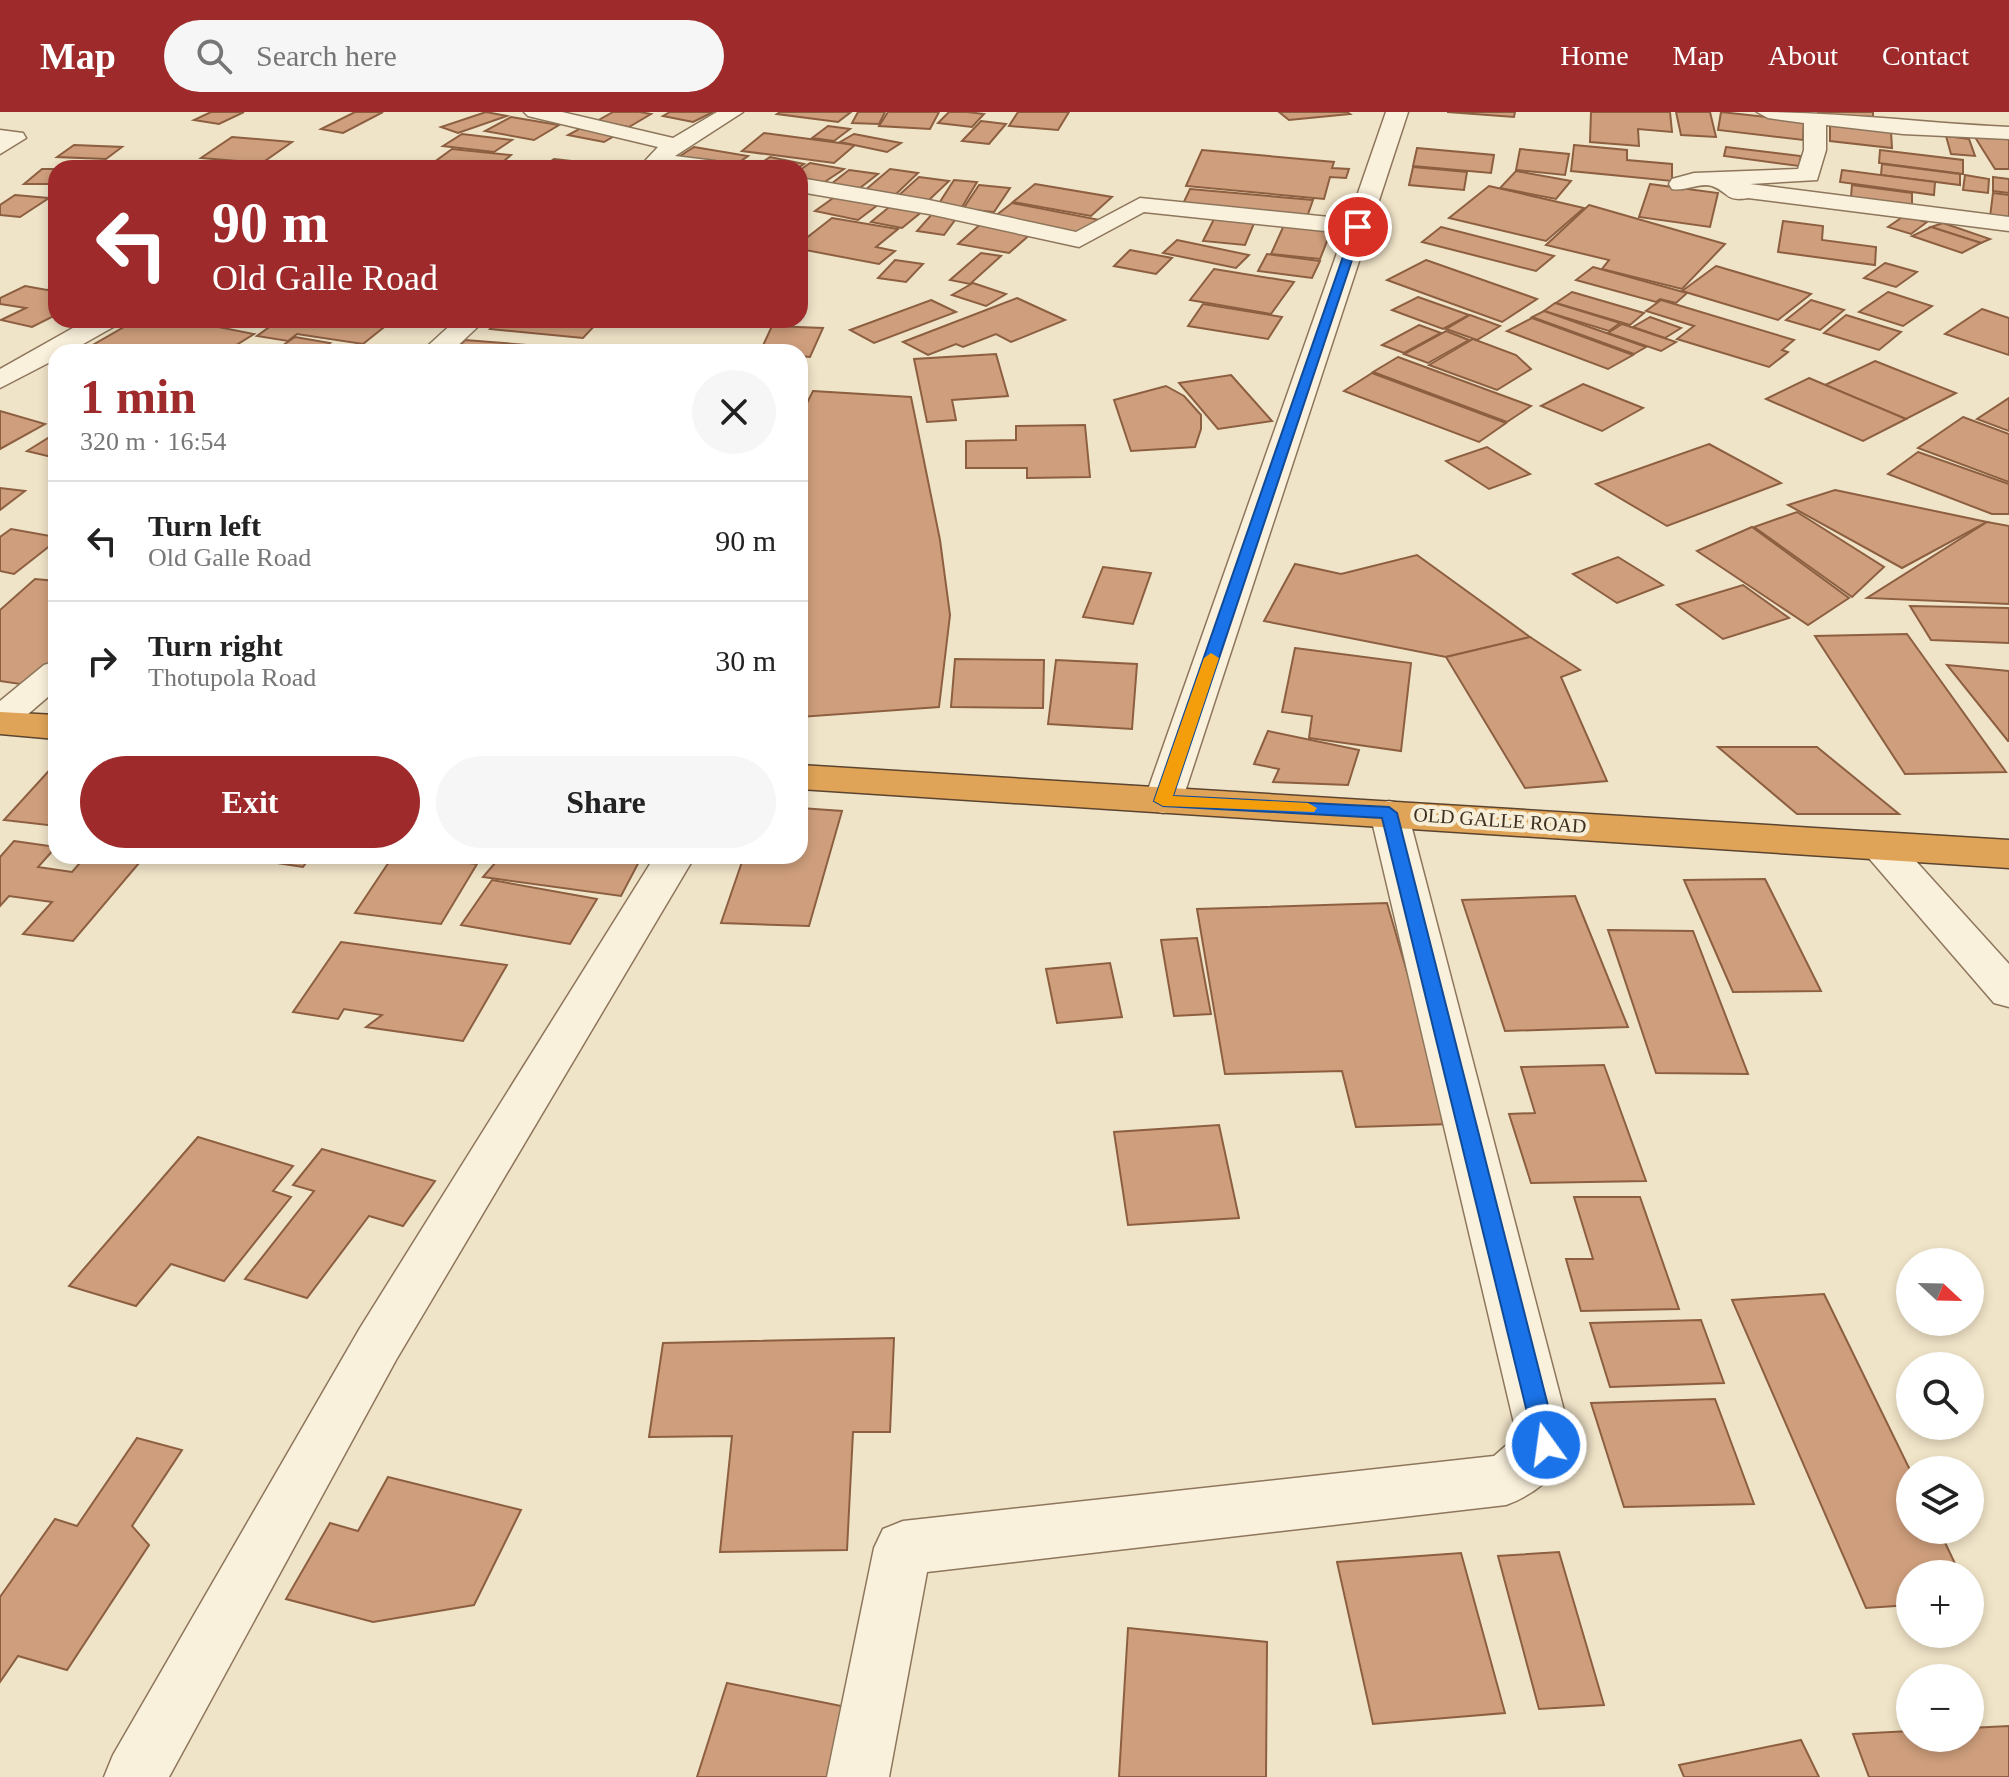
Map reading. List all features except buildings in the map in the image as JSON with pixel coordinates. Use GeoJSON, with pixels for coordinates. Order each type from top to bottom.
{"type":"FeatureCollection","features":[{"type":"Feature","properties":{"kind":"highway"},"geometry":{"type":"LineString","coordinates":[[0,721],[48,726]]}},
{"type":"Feature","properties":{"kind":"highway","name":"OLD GALLE ROAD"},"geometry":{"type":"LineString","coordinates":[[808,778],[2009,854]]}},
{"type":"Feature","properties":{"kind":"street"},"geometry":{"type":"LineString","coordinates":[[535,112],[676,145]]}},
{"type":"Feature","properties":{"kind":"street"},"geometry":{"type":"LineString","coordinates":[[657,160],[676,145],[732,112]]}},
{"type":"Feature","properties":{"kind":"street"},"geometry":{"type":"LineString","coordinates":[[1163,801],[1397,112]]}},
{"type":"Feature","properties":{"kind":"street"},"geometry":{"type":"LineString","coordinates":[[1782,113],[1903,128],[2009,133]]}},
{"type":"Feature","properties":{"kind":"street"},"geometry":{"type":"LineString","coordinates":[[1726,193],[1809,175],[1809,163],[1815,150],[1815,118]]}},
{"type":"Feature","properties":{"kind":"street"},"geometry":{"type":"LineString","coordinates":[[0,137],[15,138],[0,147]]}},
{"type":"Feature","properties":{"kind":"street"},"geometry":{"type":"LineString","coordinates":[[1680,184],[1726,193],[1748,191],[2009,224]]}},
{"type":"Feature","properties":{"kind":"street"},"geometry":{"type":"LineString","coordinates":[[808,186],[929,207],[1079,240],[1140,205],[1358,227]]}},
{"type":"Feature","properties":{"kind":"street"},"geometry":{"type":"LineString","coordinates":[[64,344],[92,328]]}},
{"type":"Feature","properties":{"kind":"street"},"geometry":{"type":"LineString","coordinates":[[444,344],[463,328]]}},
{"type":"Feature","properties":{"kind":"street"},"geometry":{"type":"LineString","coordinates":[[0,380],[48,353]]}},
{"type":"Feature","properties":{"kind":"street"},"geometry":{"type":"LineString","coordinates":[[0,721],[48,679]]}},
{"type":"Feature","properties":{"kind":"street"},"geometry":{"type":"LineString","coordinates":[[858,1777],[903,1548],[1506,1480],[1546,1445],[1389,813]]}},
{"type":"Feature","properties":{"kind":"street"},"geometry":{"type":"LineString","coordinates":[[1881,847],[2009,992]]}},
{"type":"Feature","properties":{"kind":"street"},"geometry":{"type":"LineString","coordinates":[[135,1777],[378,1344],[670,864]]}},
{"type":"Feature","properties":{"kind":"slow traffic"},"geometry":{"type":"LineString","coordinates":[[1211,658],[1163,801],[1308,808]]}},
{"type":"Feature","properties":{"kind":"route"},"geometry":{"type":"LineString","coordinates":[[1358,227],[1163,801],[1389,813],[1546,1445]]}}]}
